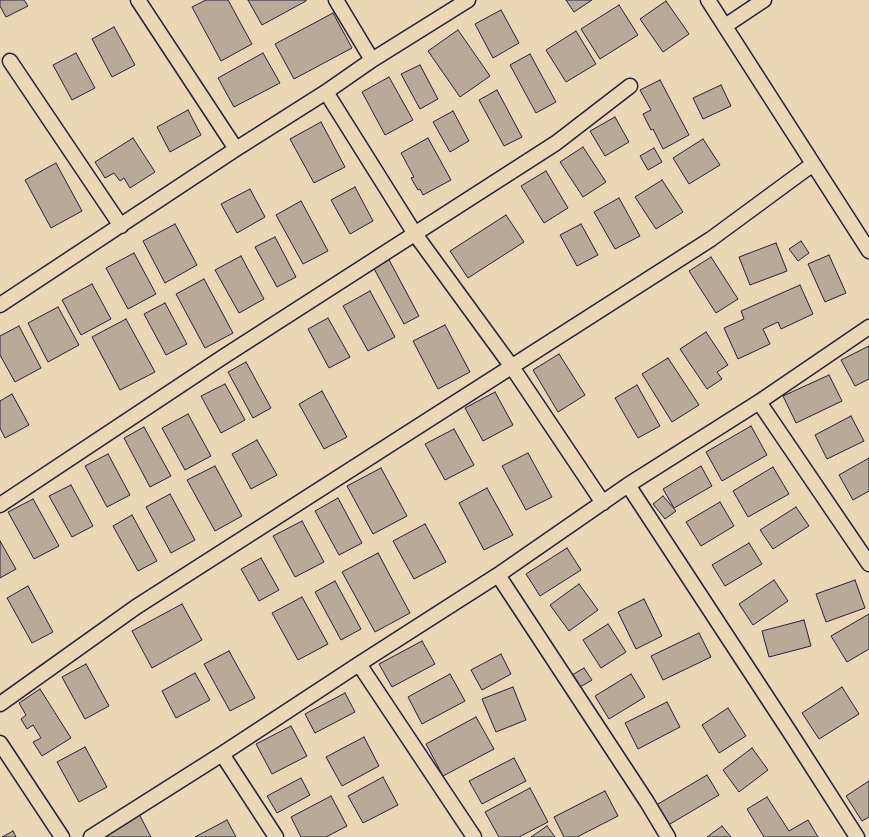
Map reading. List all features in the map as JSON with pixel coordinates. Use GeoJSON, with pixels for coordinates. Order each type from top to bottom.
{"type":"FeatureCollection","features":[{"type":"Feature","properties":{"kind":"street"},"geometry":{"type":"LineString","coordinates":[[138,0],[236,149]]}},
{"type":"Feature","properties":{"kind":"street"},"geometry":{"type":"LineString","coordinates":[[336,0],[372,60]]}},
{"type":"Feature","properties":{"kind":"street"},"geometry":{"type":"LineString","coordinates":[[0,305],[236,149],[326,92],[372,60],[468,0]]}},
{"type":"Feature","properties":{"kind":"street"},"geometry":{"type":"LineString","coordinates":[[708,0],[869,251]]}},
{"type":"Feature","properties":{"kind":"street"},"geometry":{"type":"LineString","coordinates":[[725,26],[764,0]]}},
{"type":"Feature","properties":{"kind":"street"},"geometry":{"type":"LineString","coordinates":[[10,61],[121,226]]}},
{"type":"Feature","properties":{"kind":"street"},"geometry":{"type":"LineString","coordinates":[[0,505],[224,357],[556,143],[630,86]]}},
{"type":"Feature","properties":{"kind":"street"},"geometry":{"type":"LineString","coordinates":[[326,92],[415,234],[512,367],[603,503]]}},
{"type":"Feature","properties":{"kind":"street"},"geometry":{"type":"LineString","coordinates":[[0,704],[136,607],[711,239],[813,164]]}},
{"type":"Feature","properties":{"kind":"street"},"geometry":{"type":"LineString","coordinates":[[91,837],[498,575],[628,485],[759,402],[869,327]]}},
{"type":"Feature","properties":{"kind":"street"},"geometry":{"type":"LineString","coordinates":[[759,402],[869,564]]}},
{"type":"Feature","properties":{"kind":"street"},"geometry":{"type":"LineString","coordinates":[[628,485],[857,837]]}},
{"type":"Feature","properties":{"kind":"street"},"geometry":{"type":"LineString","coordinates":[[498,575],[668,837]]}},
{"type":"Feature","properties":{"kind":"street"},"geometry":{"type":"LineString","coordinates":[[359,664],[474,837]]}},
{"type":"Feature","properties":{"kind":"street"},"geometry":{"type":"LineString","coordinates":[[0,743],[62,837]]}},
{"type":"Feature","properties":{"kind":"street"},"geometry":{"type":"LineString","coordinates":[[222,754],[276,837]]}},
{"type":"Feature","properties":{"kind":"building"},"geometry":{"type":"Polygon","coordinates":[[[0,0],[24,0],[28,6],[6,17],[0,6],[0,0]]]}},
{"type":"Feature","properties":{"kind":"building"},"geometry":{"type":"Polygon","coordinates":[[[206,0],[228,0],[252,44],[221,61],[192,7],[206,0]]]}},
{"type":"Feature","properties":{"kind":"building"},"geometry":{"type":"Polygon","coordinates":[[[248,0],[306,0],[306,1],[262,25],[248,0]]]}},
{"type":"Feature","properties":{"kind":"building"},"geometry":{"type":"Polygon","coordinates":[[[566,0],[592,0],[574,12],[566,0]]]}},
{"type":"Feature","properties":{"kind":"building"},"geometry":{"type":"Polygon","coordinates":[[[666,1],[689,34],[663,52],[640,19],[666,1]]]}},
{"type":"Feature","properties":{"kind":"building"},"geometry":{"type":"Polygon","coordinates":[[[619,5],[638,35],[600,59],[581,29],[619,5]]]}},
{"type":"Feature","properties":{"kind":"building"},"geometry":{"type":"Polygon","coordinates":[[[501,10],[519,43],[493,58],[475,24],[501,10]]]}},
{"type":"Feature","properties":{"kind":"building"},"geometry":{"type":"Polygon","coordinates":[[[333,13],[352,48],[294,79],[275,44],[333,13]]]}},
{"type":"Feature","properties":{"kind":"building"},"geometry":{"type":"Polygon","coordinates":[[[114,27],[135,65],[112,77],[92,39],[114,27]]]}},
{"type":"Feature","properties":{"kind":"building"},"geometry":{"type":"Polygon","coordinates":[[[458,30],[490,76],[460,97],[428,51],[458,30]]]}},
{"type":"Feature","properties":{"kind":"building"},"geometry":{"type":"Polygon","coordinates":[[[576,31],[596,64],[566,82],[546,50],[576,31]]]}},
{"type":"Feature","properties":{"kind":"building"},"geometry":{"type":"Polygon","coordinates":[[[76,53],[95,88],[72,100],[53,65],[76,53]]]}},
{"type":"Feature","properties":{"kind":"building"},"geometry":{"type":"Polygon","coordinates":[[[263,53],[280,83],[234,107],[218,78],[263,53]]]}},
{"type":"Feature","properties":{"kind":"building"},"geometry":{"type":"Polygon","coordinates":[[[530,54],[556,102],[536,113],[510,65],[530,54]]]}},
{"type":"Feature","properties":{"kind":"building"},"geometry":{"type":"Polygon","coordinates":[[[420,65],[438,99],[420,109],[401,74],[420,65]]]}},
{"type":"Feature","properties":{"kind":"building"},"geometry":{"type":"Polygon","coordinates":[[[389,77],[413,120],[385,135],[362,92],[389,77]]]}},
{"type":"Feature","properties":{"kind":"building"},"geometry":{"type":"Polygon","coordinates":[[[660,80],[689,135],[663,149],[653,129],[651,130],[643,114],[651,110],[640,90],[660,80]]]}},
{"type":"Feature","properties":{"kind":"building"},"geometry":{"type":"Polygon","coordinates":[[[721,85],[731,106],[703,119],[693,98],[721,85]]]}},
{"type":"Feature","properties":{"kind":"building"},"geometry":{"type":"Polygon","coordinates":[[[497,90],[522,137],[504,146],[479,100],[497,90]]]}},
{"type":"Feature","properties":{"kind":"building"},"geometry":{"type":"Polygon","coordinates":[[[188,110],[201,135],[170,152],[157,127],[188,110]]]}},
{"type":"Feature","properties":{"kind":"building"},"geometry":{"type":"Polygon","coordinates":[[[453,111],[469,141],[450,152],[433,122],[453,111]]]}},
{"type":"Feature","properties":{"kind":"building"},"geometry":{"type":"Polygon","coordinates":[[[615,117],[629,142],[605,156],[590,131],[615,117]]]}},
{"type":"Feature","properties":{"kind":"building"},"geometry":{"type":"Polygon","coordinates":[[[321,122],[345,167],[314,183],[290,139],[321,122]]]}},
{"type":"Feature","properties":{"kind":"building"},"geometry":{"type":"Polygon","coordinates":[[[133,138],[155,172],[130,188],[124,178],[120,181],[114,173],[105,178],[95,162],[133,138]]]}},
{"type":"Feature","properties":{"kind":"building"},"geometry":{"type":"Polygon","coordinates":[[[428,138],[451,180],[423,195],[420,189],[418,190],[411,178],[414,177],[401,153],[428,138]]]}},
{"type":"Feature","properties":{"kind":"building"},"geometry":{"type":"Polygon","coordinates":[[[703,139],[720,165],[689,184],[673,158],[703,139]]]}},
{"type":"Feature","properties":{"kind":"building"},"geometry":{"type":"Polygon","coordinates":[[[583,147],[606,182],[583,197],[560,162],[583,147]]]}},
{"type":"Feature","properties":{"kind":"building"},"geometry":{"type":"Polygon","coordinates":[[[654,148],[662,162],[648,170],[640,156],[654,148]]]}},
{"type":"Feature","properties":{"kind":"building"},"geometry":{"type":"Polygon","coordinates":[[[56,163],[82,211],[51,228],[25,180],[56,163]]]}},
{"type":"Feature","properties":{"kind":"building"},"geometry":{"type":"Polygon","coordinates":[[[546,171],[568,208],[544,223],[521,186],[546,171]]]}},
{"type":"Feature","properties":{"kind":"building"},"geometry":{"type":"Polygon","coordinates":[[[662,180],[683,212],[656,229],[635,197],[662,180]]]}},
{"type":"Feature","properties":{"kind":"building"},"geometry":{"type":"Polygon","coordinates":[[[355,187],[373,221],[350,234],[331,200],[355,187]]]}},
{"type":"Feature","properties":{"kind":"building"},"geometry":{"type":"Polygon","coordinates":[[[250,189],[265,217],[237,233],[221,204],[250,189]]]}},
{"type":"Feature","properties":{"kind":"building"},"geometry":{"type":"Polygon","coordinates":[[[619,198],[640,236],[615,249],[594,212],[619,198]]]}},
{"type":"Feature","properties":{"kind":"building"},"geometry":{"type":"Polygon","coordinates":[[[301,201],[328,251],[303,264],[276,215],[301,201]]]}},
{"type":"Feature","properties":{"kind":"building"},"geometry":{"type":"Polygon","coordinates":[[[506,215],[524,242],[468,278],[450,251],[506,215]]]}},
{"type":"Feature","properties":{"kind":"building"},"geometry":{"type":"Polygon","coordinates":[[[175,224],[197,265],[165,283],[143,241],[175,224]]]}},
{"type":"Feature","properties":{"kind":"building"},"geometry":{"type":"Polygon","coordinates":[[[581,224],[598,255],[577,266],[560,235],[581,224]]]}},
{"type":"Feature","properties":{"kind":"building"},"geometry":{"type":"Polygon","coordinates":[[[275,237],[296,277],[277,287],[255,247],[275,237]]]}},
{"type":"Feature","properties":{"kind":"building"},"geometry":{"type":"Polygon","coordinates":[[[801,241],[809,253],[798,261],[789,249],[801,241]]]}},
{"type":"Feature","properties":{"kind":"building"},"geometry":{"type":"Polygon","coordinates":[[[776,243],[787,271],[750,285],[739,257],[776,243]]]}},
{"type":"Feature","properties":{"kind":"building"},"geometry":{"type":"Polygon","coordinates":[[[134,253],[156,294],[128,309],[106,268],[134,253]]]}},
{"type":"Feature","properties":{"kind":"building"},"geometry":{"type":"Polygon","coordinates":[[[829,255],[846,293],[825,302],[808,264],[829,255]]]}},
{"type":"Feature","properties":{"kind":"building"},"geometry":{"type":"Polygon","coordinates":[[[241,256],[264,299],[239,313],[215,270],[241,256]]]}},
{"type":"Feature","properties":{"kind":"building"},"geometry":{"type":"Polygon","coordinates":[[[387,256],[419,316],[404,324],[372,265],[387,256]]]}},
{"type":"Feature","properties":{"kind":"building"},"geometry":{"type":"Polygon","coordinates":[[[711,257],[738,299],[716,313],[689,271],[711,257]]]}},
{"type":"Feature","properties":{"kind":"building"},"geometry":{"type":"Polygon","coordinates":[[[204,279],[233,333],[205,348],[176,294],[204,279]]]}},
{"type":"Feature","properties":{"kind":"building"},"geometry":{"type":"Polygon","coordinates":[[[92,284],[111,319],[81,335],[62,300],[92,284]]]}},
{"type":"Feature","properties":{"kind":"building"},"geometry":{"type":"Polygon","coordinates":[[[800,285],[813,314],[781,329],[778,322],[763,329],[770,344],[738,359],[724,328],[744,319],[741,311],[800,285]]]}},
{"type":"Feature","properties":{"kind":"building"},"geometry":{"type":"Polygon","coordinates":[[[370,291],[395,337],[368,351],[343,306],[370,291]]]}},
{"type":"Feature","properties":{"kind":"building"},"geometry":{"type":"Polygon","coordinates":[[[165,303],[187,344],[166,355],[144,314],[165,303]]]}},
{"type":"Feature","properties":{"kind":"building"},"geometry":{"type":"Polygon","coordinates":[[[58,307],[79,345],[48,362],[28,323],[58,307]]]}},
{"type":"Feature","properties":{"kind":"building"},"geometry":{"type":"Polygon","coordinates":[[[328,318],[350,357],[329,368],[308,329],[328,318]]]}},
{"type":"Feature","properties":{"kind":"building"},"geometry":{"type":"Polygon","coordinates":[[[126,319],[155,372],[120,390],[92,337],[126,319]]]}},
{"type":"Feature","properties":{"kind":"building"},"geometry":{"type":"Polygon","coordinates":[[[445,325],[470,372],[438,389],[413,341],[445,325]]]}},
{"type":"Feature","properties":{"kind":"building"},"geometry":{"type":"Polygon","coordinates":[[[19,326],[41,368],[15,382],[0,355],[0,336],[19,326]]]}},
{"type":"Feature","properties":{"kind":"building"},"geometry":{"type":"Polygon","coordinates":[[[706,332],[728,365],[717,372],[722,379],[707,389],[680,349],[706,332]]]}},
{"type":"Feature","properties":{"kind":"building"},"geometry":{"type":"Polygon","coordinates":[[[869,346],[869,379],[855,386],[841,360],[869,346]]]}},
{"type":"Feature","properties":{"kind":"building"},"geometry":{"type":"Polygon","coordinates":[[[559,354],[585,395],[558,412],[533,370],[559,354]]]}},
{"type":"Feature","properties":{"kind":"building"},"geometry":{"type":"Polygon","coordinates":[[[668,358],[699,405],[672,422],[642,374],[668,358]]]}},
{"type":"Feature","properties":{"kind":"building"},"geometry":{"type":"Polygon","coordinates":[[[246,362],[271,408],[253,418],[228,372],[246,362]]]}},
{"type":"Feature","properties":{"kind":"building"},"geometry":{"type":"Polygon","coordinates":[[[829,375],[842,401],[796,423],[783,396],[829,375]]]}},
{"type":"Feature","properties":{"kind":"building"},"geometry":{"type":"Polygon","coordinates":[[[225,384],[245,420],[221,433],[201,396],[225,384]]]}},
{"type":"Feature","properties":{"kind":"building"},"geometry":{"type":"Polygon","coordinates":[[[637,385],[660,426],[638,438],[615,398],[637,385]]]}},
{"type":"Feature","properties":{"kind":"building"},"geometry":{"type":"Polygon","coordinates":[[[322,391],[347,437],[324,449],[299,404],[322,391]]]}},
{"type":"Feature","properties":{"kind":"building"},"geometry":{"type":"Polygon","coordinates":[[[495,392],[513,425],[483,441],[465,408],[495,392]]]}},
{"type":"Feature","properties":{"kind":"building"},"geometry":{"type":"Polygon","coordinates":[[[12,394],[29,425],[5,438],[0,428],[0,401],[12,394]]]}},
{"type":"Feature","properties":{"kind":"building"},"geometry":{"type":"Polygon","coordinates":[[[188,414],[211,456],[185,470],[162,428],[188,414]]]}},
{"type":"Feature","properties":{"kind":"building"},"geometry":{"type":"Polygon","coordinates":[[[851,416],[864,441],[827,459],[815,435],[851,416]]]}},
{"type":"Feature","properties":{"kind":"building"},"geometry":{"type":"Polygon","coordinates":[[[751,426],[767,455],[722,481],[706,452],[751,426]]]}},
{"type":"Feature","properties":{"kind":"building"},"geometry":{"type":"Polygon","coordinates":[[[144,427],[171,476],[150,487],[124,438],[144,427]]]}},
{"type":"Feature","properties":{"kind":"building"},"geometry":{"type":"Polygon","coordinates":[[[454,429],[474,465],[445,480],[425,444],[454,429]]]}},
{"type":"Feature","properties":{"kind":"building"},"geometry":{"type":"Polygon","coordinates":[[[257,440],[277,475],[251,489],[232,454],[257,440]]]}},
{"type":"Feature","properties":{"kind":"building"},"geometry":{"type":"Polygon","coordinates":[[[528,453],[552,497],[526,510],[502,466],[528,453]]]}},
{"type":"Feature","properties":{"kind":"building"},"geometry":{"type":"Polygon","coordinates":[[[108,454],[130,495],[107,507],[85,466],[108,454]]]}},
{"type":"Feature","properties":{"kind":"building"},"geometry":{"type":"Polygon","coordinates":[[[869,458],[869,491],[853,500],[839,475],[869,458]]]}},
{"type":"Feature","properties":{"kind":"building"},"geometry":{"type":"Polygon","coordinates":[[[215,466],[242,516],[215,531],[187,480],[215,466]]]}},
{"type":"Feature","properties":{"kind":"building"},"geometry":{"type":"Polygon","coordinates":[[[701,466],[712,486],[674,508],[663,489],[701,466]]]}},
{"type":"Feature","properties":{"kind":"building"},"geometry":{"type":"Polygon","coordinates":[[[773,467],[789,494],[748,517],[733,491],[773,467]]]}},
{"type":"Feature","properties":{"kind":"building"},"geometry":{"type":"Polygon","coordinates":[[[381,468],[407,516],[373,534],[347,486],[381,468]]]}},
{"type":"Feature","properties":{"kind":"building"},"geometry":{"type":"Polygon","coordinates":[[[71,485],[93,526],[72,537],[49,496],[71,485]]]}},
{"type":"Feature","properties":{"kind":"building"},"geometry":{"type":"Polygon","coordinates":[[[487,488],[513,535],[484,550],[459,503],[487,488]]]}},
{"type":"Feature","properties":{"kind":"building"},"geometry":{"type":"Polygon","coordinates":[[[170,494],[195,540],[171,553],[146,507],[170,494]]]}},
{"type":"Feature","properties":{"kind":"building"},"geometry":{"type":"Polygon","coordinates":[[[663,496],[676,511],[665,519],[653,504],[663,496]]]}},
{"type":"Feature","properties":{"kind":"building"},"geometry":{"type":"Polygon","coordinates":[[[338,498],[362,543],[339,555],[315,511],[338,498]]]}},
{"type":"Feature","properties":{"kind":"building"},"geometry":{"type":"Polygon","coordinates":[[[33,499],[59,546],[34,559],[8,512],[33,499]]]}},
{"type":"Feature","properties":{"kind":"building"},"geometry":{"type":"Polygon","coordinates":[[[720,502],[734,526],[701,546],[686,522],[720,502]]]}},
{"type":"Feature","properties":{"kind":"building"},"geometry":{"type":"Polygon","coordinates":[[[796,507],[809,526],[773,549],[760,530],[796,507]]]}},
{"type":"Feature","properties":{"kind":"building"},"geometry":{"type":"Polygon","coordinates":[[[132,515],[157,561],[138,571],[113,526],[132,515]]]}},
{"type":"Feature","properties":{"kind":"building"},"geometry":{"type":"Polygon","coordinates":[[[302,521],[324,562],[295,577],[273,536],[302,521]]]}},
{"type":"Feature","properties":{"kind":"building"},"geometry":{"type":"Polygon","coordinates":[[[425,524],[446,562],[414,579],[393,541],[425,524]]]}},
{"type":"Feature","properties":{"kind":"building"},"geometry":{"type":"Polygon","coordinates":[[[0,541],[16,569],[0,578],[0,541]]]}},
{"type":"Feature","properties":{"kind":"building"},"geometry":{"type":"Polygon","coordinates":[[[749,543],[762,564],[725,586],[712,565],[749,543]]]}},
{"type":"Feature","properties":{"kind":"building"},"geometry":{"type":"Polygon","coordinates":[[[567,548],[581,570],[540,596],[526,574],[567,548]]]}},
{"type":"Feature","properties":{"kind":"building"},"geometry":{"type":"Polygon","coordinates":[[[378,553],[410,613],[375,632],[342,572],[378,553]]]}},
{"type":"Feature","properties":{"kind":"building"},"geometry":{"type":"Polygon","coordinates":[[[261,558],[279,590],[259,601],[241,569],[261,558]]]}},
{"type":"Feature","properties":{"kind":"building"},"geometry":{"type":"Polygon","coordinates":[[[774,580],[788,601],[753,625],[739,604],[774,580]]]}},
{"type":"Feature","properties":{"kind":"building"},"geometry":{"type":"Polygon","coordinates":[[[855,580],[865,608],[826,622],[816,594],[855,580]]]}},
{"type":"Feature","properties":{"kind":"building"},"geometry":{"type":"Polygon","coordinates":[[[335,581],[361,629],[341,640],[315,592],[335,581]]]}},
{"type":"Feature","properties":{"kind":"building"},"geometry":{"type":"Polygon","coordinates":[[[579,584],[598,610],[569,631],[550,605],[579,584]]]}},
{"type":"Feature","properties":{"kind":"building"},"geometry":{"type":"Polygon","coordinates":[[[28,586],[53,632],[32,643],[7,598],[28,586]]]}},
{"type":"Feature","properties":{"kind":"building"},"geometry":{"type":"Polygon","coordinates":[[[302,597],[328,644],[298,660],[272,613],[302,597]]]}},
{"type":"Feature","properties":{"kind":"building"},"geometry":{"type":"Polygon","coordinates":[[[644,599],[662,636],[636,649],[618,612],[644,599]]]}},
{"type":"Feature","properties":{"kind":"building"},"geometry":{"type":"Polygon","coordinates":[[[182,604],[202,640],[152,668],[132,631],[182,604]]]}},
{"type":"Feature","properties":{"kind":"building"},"geometry":{"type":"Polygon","coordinates":[[[869,614],[869,649],[847,662],[831,636],[869,614]]]}},
{"type":"Feature","properties":{"kind":"building"},"geometry":{"type":"Polygon","coordinates":[[[804,620],[811,646],[769,657],[762,631],[804,620]]]}},
{"type":"Feature","properties":{"kind":"building"},"geometry":{"type":"Polygon","coordinates":[[[608,624],[626,652],[601,668],[583,640],[608,624]]]}},
{"type":"Feature","properties":{"kind":"building"},"geometry":{"type":"Polygon","coordinates":[[[699,633],[711,657],[663,680],[651,656],[699,633]]]}},
{"type":"Feature","properties":{"kind":"building"},"geometry":{"type":"Polygon","coordinates":[[[422,641],[435,664],[392,687],[379,664],[422,641]]]}},
{"type":"Feature","properties":{"kind":"building"},"geometry":{"type":"Polygon","coordinates":[[[229,651],[255,698],[230,711],[204,664],[229,651]]]}},
{"type":"Feature","properties":{"kind":"building"},"geometry":{"type":"Polygon","coordinates":[[[501,654],[511,674],[482,690],[471,670],[501,654]]]}},
{"type":"Feature","properties":{"kind":"building"},"geometry":{"type":"Polygon","coordinates":[[[86,664],[109,706],[85,719],[62,677],[86,664]]]}},
{"type":"Feature","properties":{"kind":"building"},"geometry":{"type":"Polygon","coordinates":[[[584,668],[592,680],[580,687],[572,675],[584,668]]]}},
{"type":"Feature","properties":{"kind":"building"},"geometry":{"type":"Polygon","coordinates":[[[195,673],[210,700],[176,718],[162,691],[195,673]]]}},
{"type":"Feature","properties":{"kind":"building"},"geometry":{"type":"Polygon","coordinates":[[[450,674],[465,701],[422,724],[408,697],[450,674]]]}},
{"type":"Feature","properties":{"kind":"building"},"geometry":{"type":"Polygon","coordinates":[[[631,674],[645,697],[609,719],[595,696],[631,674]]]}},
{"type":"Feature","properties":{"kind":"building"},"geometry":{"type":"Polygon","coordinates":[[[513,687],[526,720],[496,732],[482,699],[513,687]]]}},
{"type":"Feature","properties":{"kind":"building"},"geometry":{"type":"Polygon","coordinates":[[[842,687],[859,714],[819,739],[802,713],[842,687]]]}},
{"type":"Feature","properties":{"kind":"building"},"geometry":{"type":"Polygon","coordinates":[[[40,689],[71,738],[42,756],[33,742],[41,738],[33,725],[27,729],[21,719],[26,715],[19,703],[40,689]]]}},
{"type":"Feature","properties":{"kind":"building"},"geometry":{"type":"Polygon","coordinates":[[[345,693],[355,712],[315,733],[305,714],[345,693]]]}},
{"type":"Feature","properties":{"kind":"building"},"geometry":{"type":"Polygon","coordinates":[[[667,702],[680,727],[638,749],[625,723],[667,702]]]}},
{"type":"Feature","properties":{"kind":"building"},"geometry":{"type":"Polygon","coordinates":[[[728,708],[746,736],[719,753],[702,725],[728,708]]]}},
{"type":"Feature","properties":{"kind":"building"},"geometry":{"type":"Polygon","coordinates":[[[476,717],[494,749],[443,776],[426,744],[476,717]]]}},
{"type":"Feature","properties":{"kind":"building"},"geometry":{"type":"Polygon","coordinates":[[[291,726],[307,756],[272,774],[256,744],[291,726]]]}},
{"type":"Feature","properties":{"kind":"building"},"geometry":{"type":"Polygon","coordinates":[[[364,737],[379,766],[342,786],[326,757],[364,737]]]}},
{"type":"Feature","properties":{"kind":"building"},"geometry":{"type":"Polygon","coordinates":[[[85,747],[107,787],[79,802],[57,762],[85,747]]]}},
{"type":"Feature","properties":{"kind":"building"},"geometry":{"type":"Polygon","coordinates":[[[752,748],[768,770],[739,792],[723,770],[752,748]]]}},
{"type":"Feature","properties":{"kind":"building"},"geometry":{"type":"Polygon","coordinates":[[[514,758],[526,781],[482,804],[469,781],[514,758]]]}},
{"type":"Feature","properties":{"kind":"building"},"geometry":{"type":"Polygon","coordinates":[[[707,775],[719,795],[665,827],[653,807],[707,775]]]}},
{"type":"Feature","properties":{"kind":"building"},"geometry":{"type":"Polygon","coordinates":[[[383,777],[398,805],[363,823],[348,796],[383,777]]]}},
{"type":"Feature","properties":{"kind":"building"},"geometry":{"type":"Polygon","coordinates":[[[301,778],[310,795],[277,813],[267,796],[301,778]]]}},
{"type":"Feature","properties":{"kind":"building"},"geometry":{"type":"Polygon","coordinates":[[[869,781],[869,817],[862,821],[846,796],[869,781]]]}},
{"type":"Feature","properties":{"kind":"building"},"geometry":{"type":"Polygon","coordinates":[[[530,788],[548,822],[519,837],[499,837],[485,812],[530,788]]]}},
{"type":"Feature","properties":{"kind":"building"},"geometry":{"type":"Polygon","coordinates":[[[605,791],[618,816],[577,837],[564,837],[554,817],[605,791]]]}},
{"type":"Feature","properties":{"kind":"building"},"geometry":{"type":"Polygon","coordinates":[[[331,796],[347,826],[326,837],[301,837],[291,817],[331,796]]]}},
{"type":"Feature","properties":{"kind":"building"},"geometry":{"type":"Polygon","coordinates":[[[767,797],[789,831],[808,820],[818,837],[764,837],[747,809],[767,797]]]}},
{"type":"Feature","properties":{"kind":"building"},"geometry":{"type":"Polygon","coordinates":[[[139,814],[151,837],[97,837],[139,814]]]}},
{"type":"Feature","properties":{"kind":"building"},"geometry":{"type":"Polygon","coordinates":[[[227,820],[236,837],[195,837],[227,820]]]}},
{"type":"Feature","properties":{"kind":"building"},"geometry":{"type":"Polygon","coordinates":[[[547,826],[555,837],[531,837],[547,826]]]}},
{"type":"Feature","properties":{"kind":"building"},"geometry":{"type":"Polygon","coordinates":[[[722,826],[731,837],[707,837],[722,826]]]}},
{"type":"Feature","properties":{"kind":"building"},"geometry":{"type":"Polygon","coordinates":[[[13,831],[16,837],[2,837],[13,831]]]}}]}
